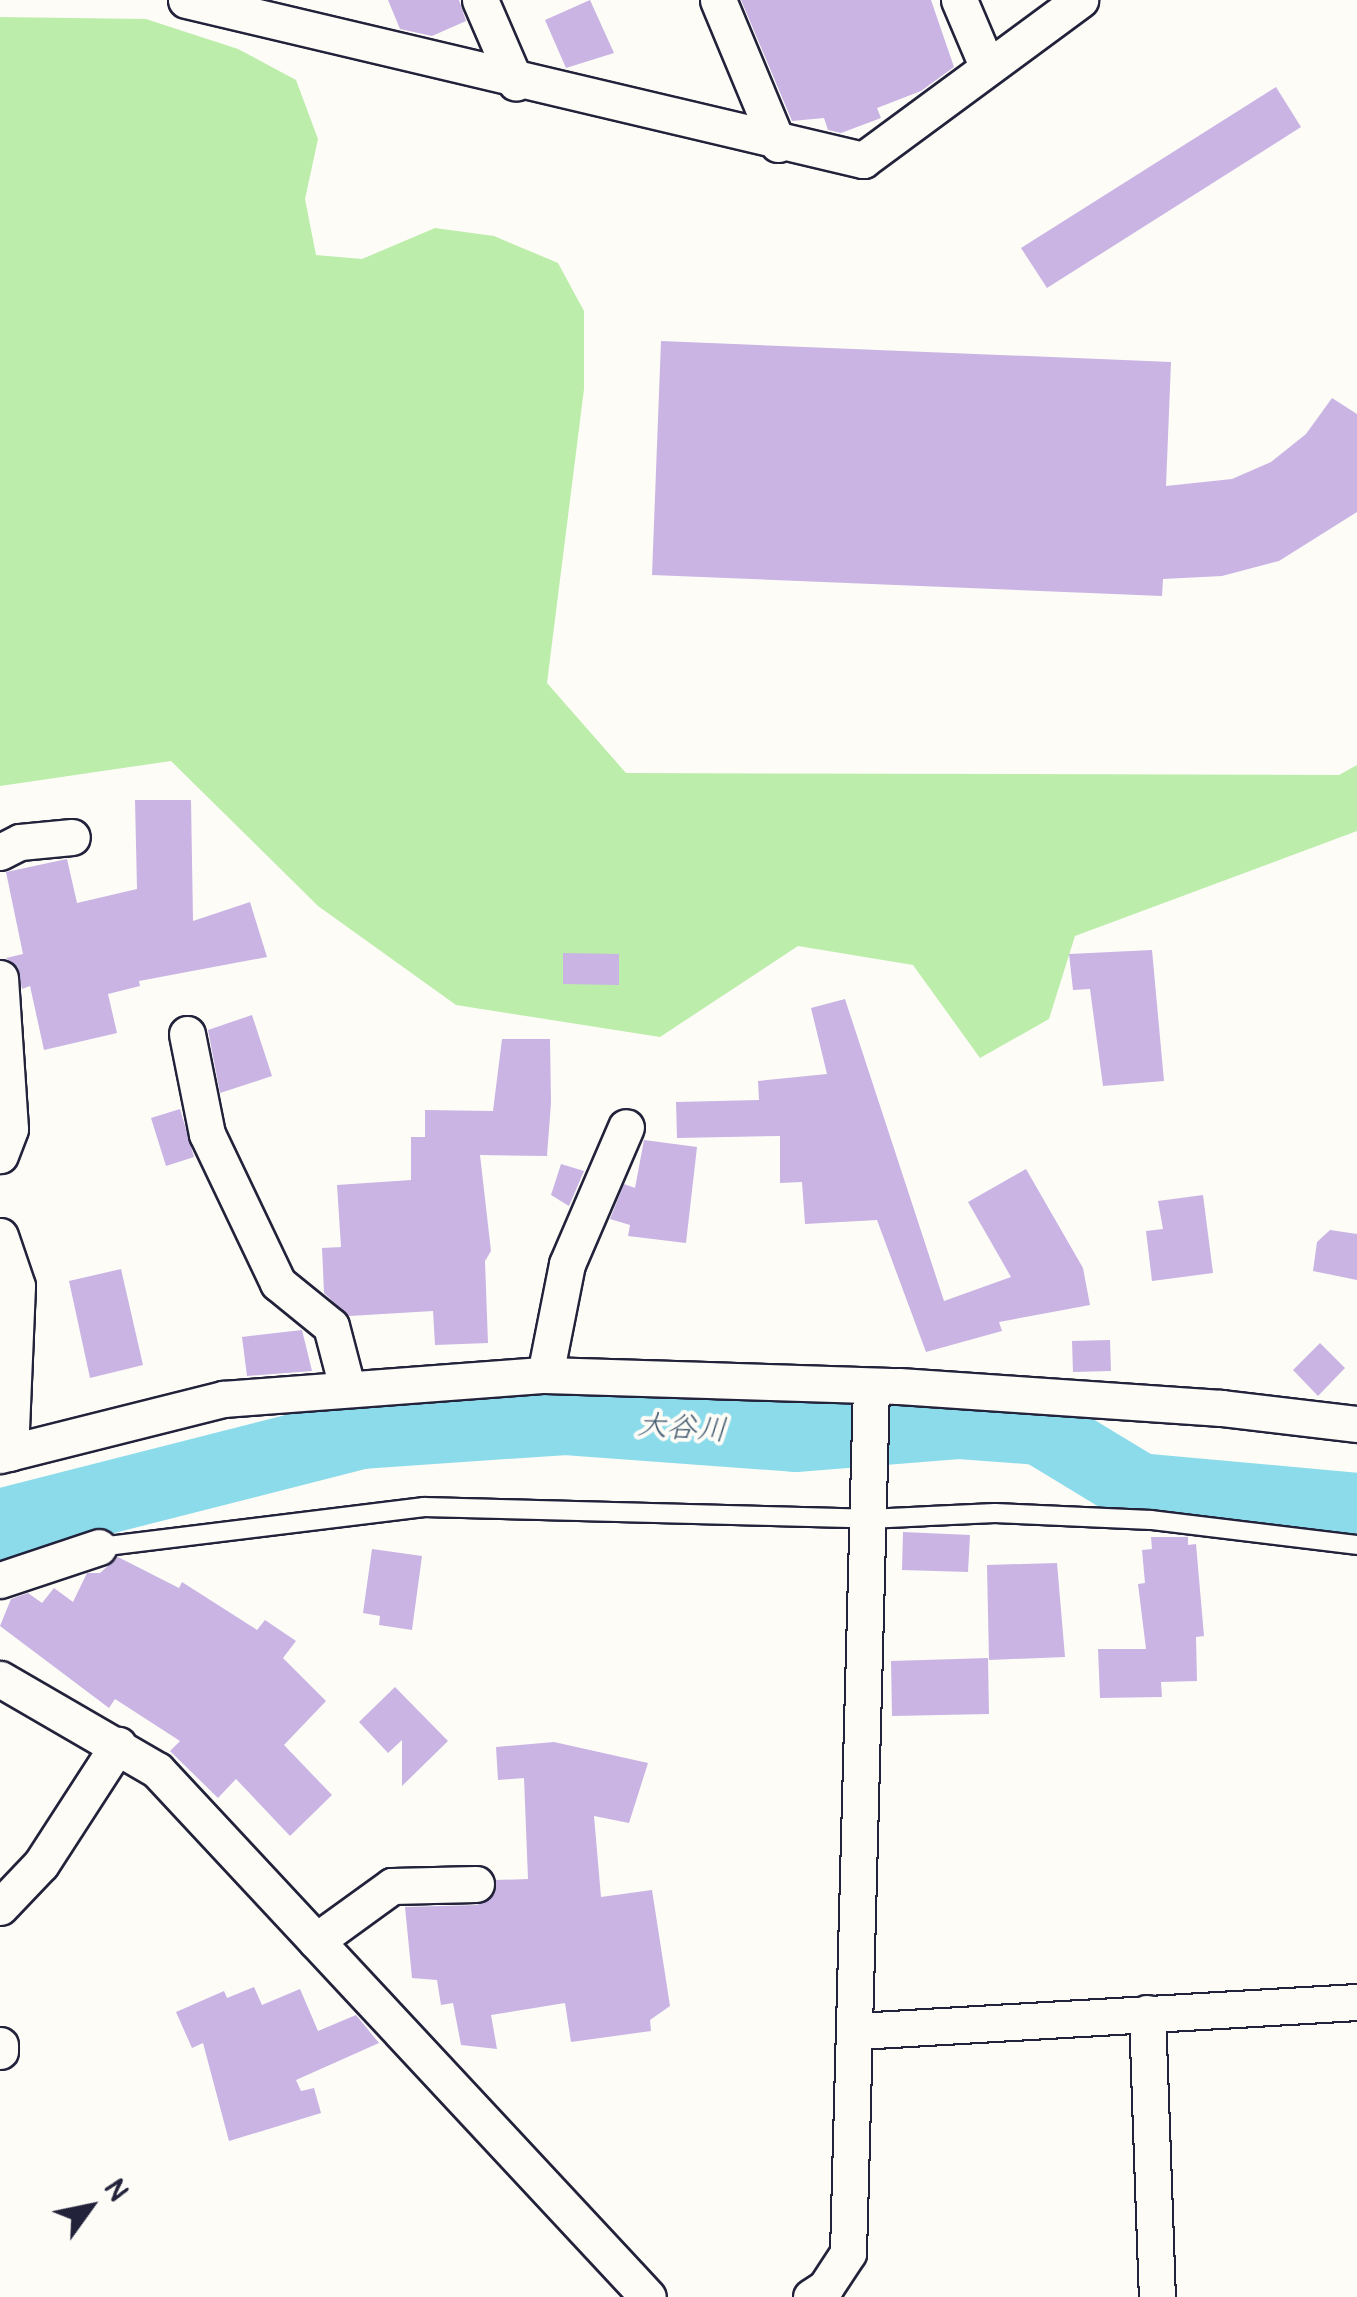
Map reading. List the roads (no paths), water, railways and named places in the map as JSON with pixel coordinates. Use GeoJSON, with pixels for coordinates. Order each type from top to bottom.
{"type":"FeatureCollection","features":[{"type":"Feature","properties":{"kind":"street"},"geometry":{"type":"LineString","coordinates":[[186,0],[516,83],[863,160],[1080,0]]}},
{"type":"Feature","properties":{"kind":"street"},"geometry":{"type":"LineString","coordinates":[[480,0],[516,83]]}},
{"type":"Feature","properties":{"kind":"street"},"geometry":{"type":"LineString","coordinates":[[718,0],[778,144]]}},
{"type":"Feature","properties":{"kind":"street"},"geometry":{"type":"LineString","coordinates":[[960,0],[988,66]]}},
{"type":"Feature","properties":{"kind":"street"},"geometry":{"type":"LineString","coordinates":[[0,852],[20,842],[72,837]]}},
{"type":"Feature","properties":{"kind":"street"},"geometry":{"type":"LineString","coordinates":[[0,978],[10,1129],[0,1155]]}},
{"type":"Feature","properties":{"kind":"street"},"geometry":{"type":"LineString","coordinates":[[188,1034],[207,1134],[278,1284],[332,1326],[347,1387]]}},
{"type":"Feature","properties":{"kind":"street"},"geometry":{"type":"LineString","coordinates":[[545,1375],[567,1264],[626,1127]]}},
{"type":"Feature","properties":{"kind":"street"},"geometry":{"type":"LineString","coordinates":[[0,1236],[17,1286],[5,1454],[223,1399],[545,1375],[871,1394],[1221,1408],[1357,1424]]}},
{"type":"Feature","properties":{"kind":"street"},"geometry":{"type":"LineString","coordinates":[[811,2297],[825,2288],[848,2253],[857,2032],[871,1394]]}},
{"type":"Feature","properties":{"kind":"street"},"geometry":{"type":"LineString","coordinates":[[0,1580],[99,1547]]}},
{"type":"Feature","properties":{"kind":"street"},"geometry":{"type":"LineString","coordinates":[[0,1679],[157,1770],[648,2297]]}},
{"type":"Feature","properties":{"kind":"street"},"geometry":{"type":"LineString","coordinates":[[0,1907],[41,1864],[118,1745]]}},
{"type":"Feature","properties":{"kind":"street"},"geometry":{"type":"LineString","coordinates":[[316,1941],[392,1886],[476,1884]]}},
{"type":"Feature","properties":{"kind":"street"},"geometry":{"type":"LineString","coordinates":[[857,2032],[1357,2002]]}},
{"type":"Feature","properties":{"kind":"street"},"geometry":{"type":"LineString","coordinates":[[1147,2013],[1157,2297]]}},
{"type":"Feature","properties":{"kind":"lane"},"geometry":{"type":"LineString","coordinates":[[99,1547],[424,1507],[995,1513],[1152,1520],[1357,1545]]}},
{"type":"Feature","properties":{"kind":"waterway","name":"大谷川"},"geometry":{"type":"LineString","coordinates":[[0,1525],[360,1433],[566,1419],[795,1436],[960,1423],[1040,1429],[1139,1489],[1357,1509]]}}]}
